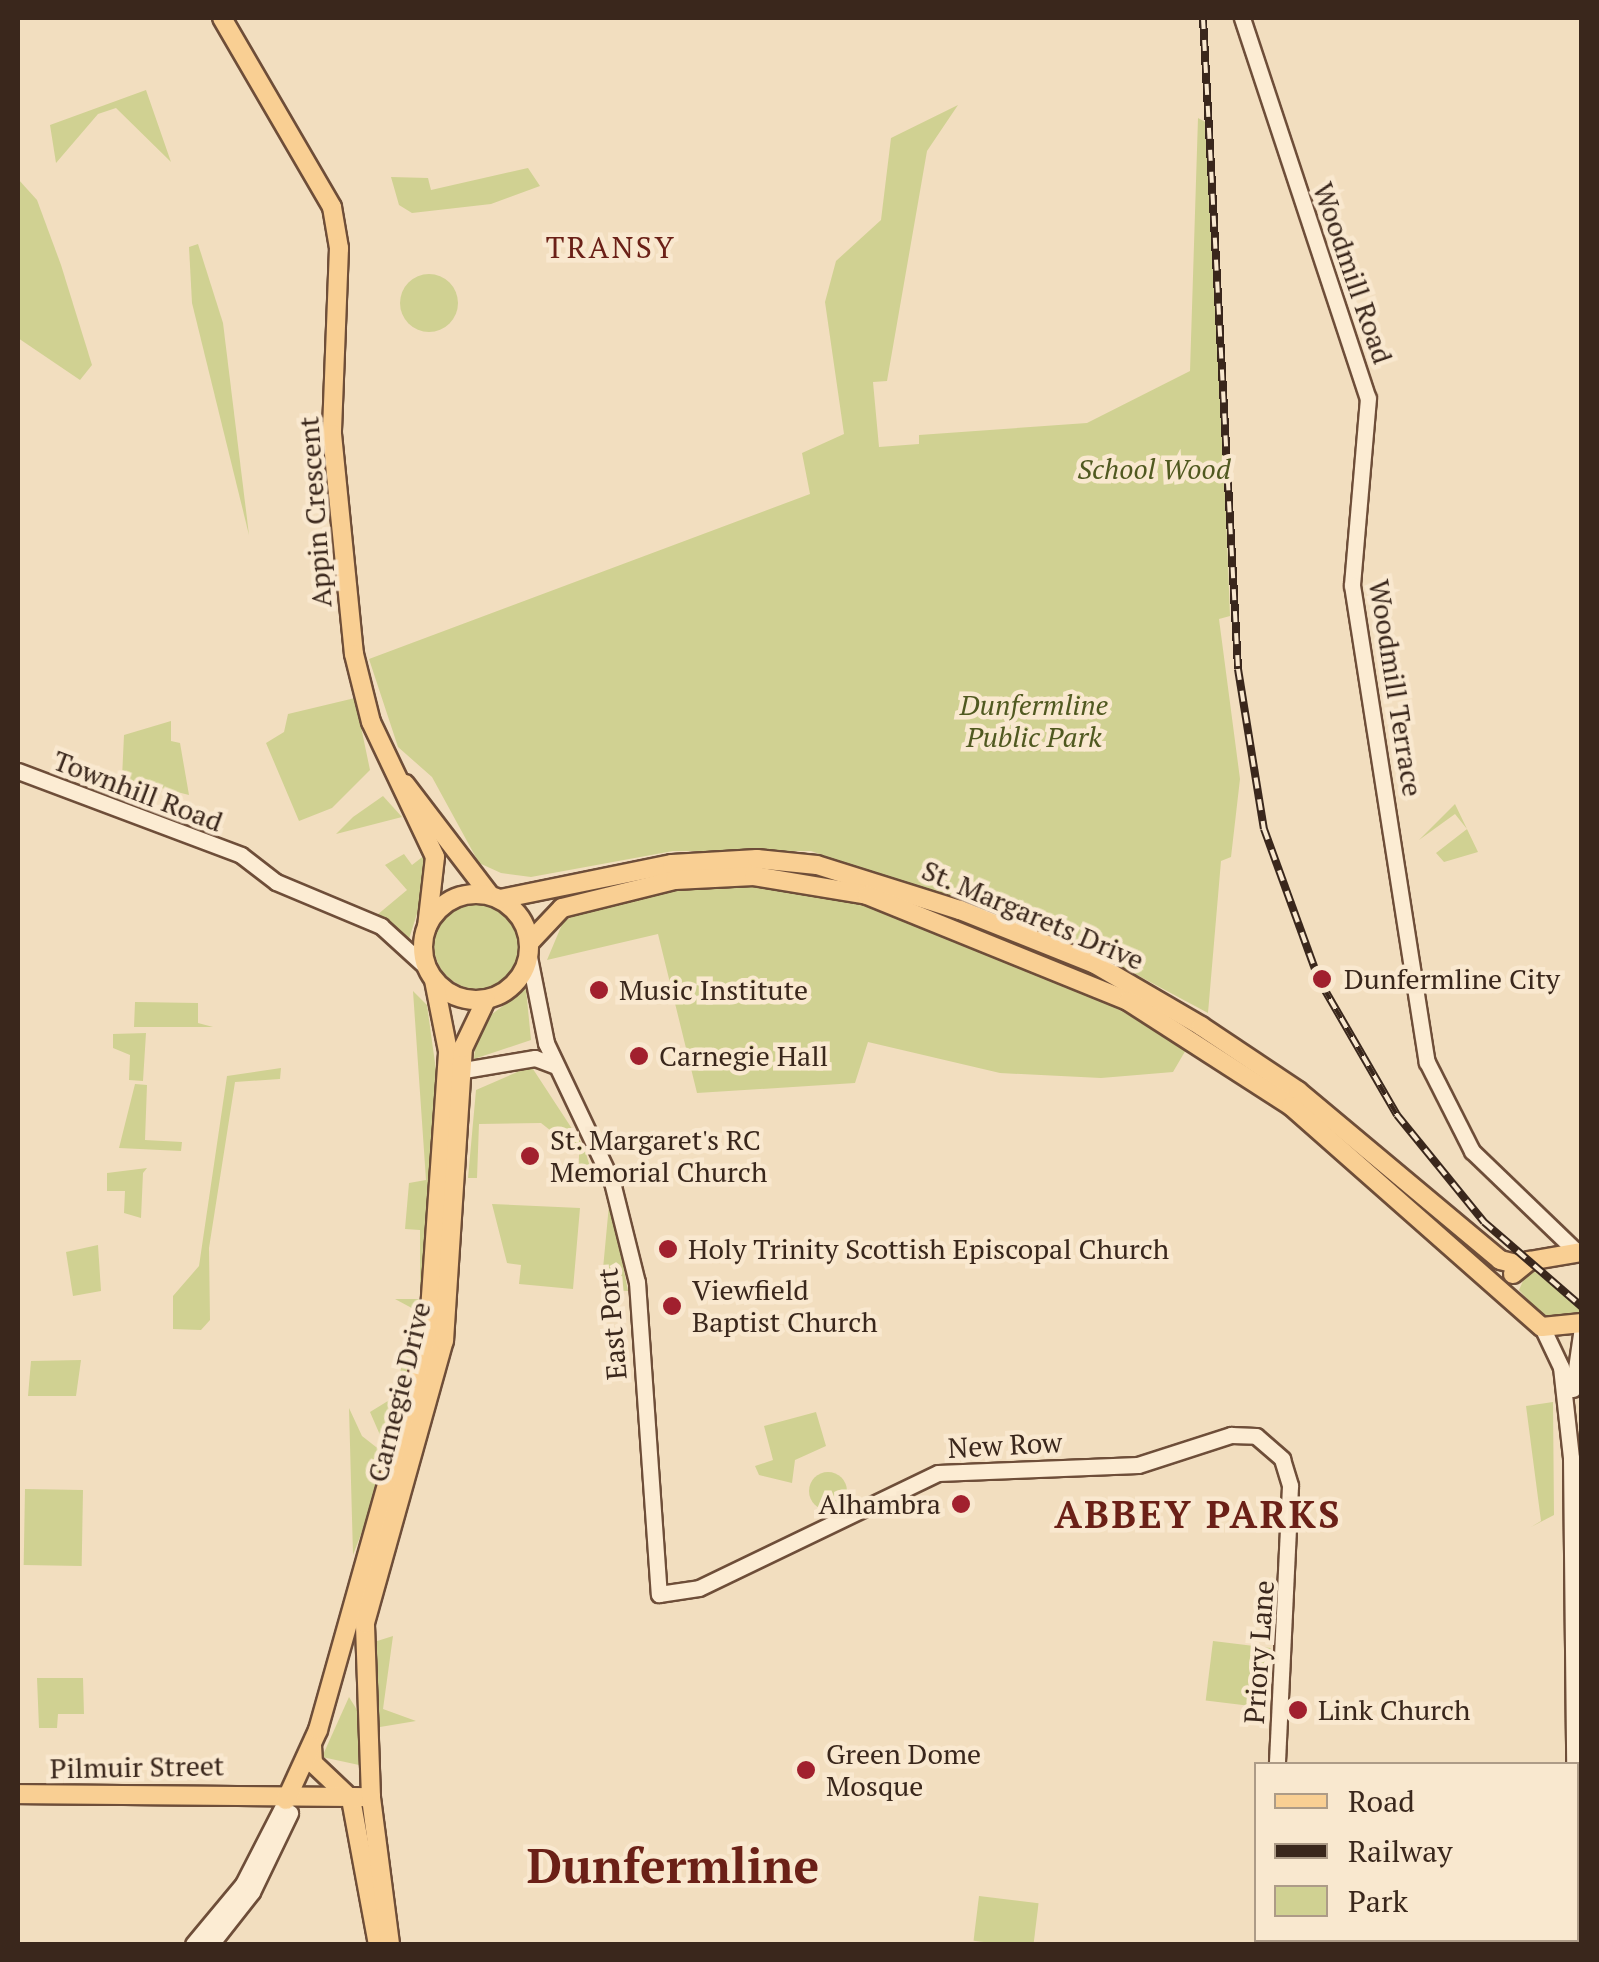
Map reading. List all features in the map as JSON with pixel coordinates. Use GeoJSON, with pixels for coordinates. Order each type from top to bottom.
{"type":"FeatureCollection","features":[{"type":"Feature","properties":{"kind":"main road","name":"Appin Crescent"},"geometry":{"type":"LineString","coordinates":[[222,18],[289,131],[336,226],[334,466],[354,654],[395,773],[435,857],[427,926]]}},
{"type":"Feature","properties":{"kind":"main road","name":"Appin Crescent"},"geometry":{"type":"LineString","coordinates":[[395,773],[472,882],[497,898]]}},
{"type":"Feature","properties":{"kind":"main road","name":"St. Margarets Drive"},"geometry":{"type":"LineString","coordinates":[[497,898],[672,864],[757,859],[817,865],[992,932],[1094,964],[1202,1026],[1298,1091],[1500,1260],[1528,1262]]}},
{"type":"Feature","properties":{"kind":"main road","name":"St. Margarets Drive"},"geometry":{"type":"LineString","coordinates":[[529,950],[562,908],[619,889],[754,876],[820,882],[962,920]]}},
{"type":"Feature","properties":{"kind":"main road"},"geometry":{"type":"LineString","coordinates":[[454,898],[497,898],[529,950],[514,985],[486,1000],[454,996],[430,973],[427,926],[454,898]]}},
{"type":"Feature","properties":{"kind":"main road","name":"St. Margarets Drive"},"geometry":{"type":"LineString","coordinates":[[992,932],[1128,1001],[1291,1106],[1513,1294],[1542,1326]]}},
{"type":"Feature","properties":{"kind":"main road","name":"Carnegie Drive"},"geometry":{"type":"LineString","coordinates":[[390,1944],[371,1797],[366,1704],[372,1581],[444,1341],[454,1072],[430,973]]}},
{"type":"Feature","properties":{"kind":"main road","name":"Carnegie Drive"},"geometry":{"type":"LineString","coordinates":[[291,1800],[297,1776],[315,1738],[428,1339],[454,1072],[468,1031],[486,1000]]}},
{"type":"Feature","properties":{"kind":"main road"},"geometry":{"type":"LineString","coordinates":[[1513,1294],[1528,1262],[1579,1252]]}},
{"type":"Feature","properties":{"kind":"main road"},"geometry":{"type":"LineString","coordinates":[[1542,1326],[1582,1325]]}},
{"type":"Feature","properties":{"kind":"main road"},"geometry":{"type":"LineString","coordinates":[[366,1704],[344,1688],[315,1738],[313,1763],[351,1799],[378,1944]]}},
{"type":"Feature","properties":{"kind":"main road","name":"Pilmuir Street"},"geometry":{"type":"LineString","coordinates":[[256,1794],[297,1776]]}},
{"type":"Feature","properties":{"kind":"main road","name":"Pilmuir Street"},"geometry":{"type":"LineString","coordinates":[[18,1794],[256,1794],[291,1800],[371,1797]]}},
{"type":"Feature","properties":{"kind":"street","name":"Woodmill Road"},"geometry":{"type":"LineString","coordinates":[[1242,18],[1368,398],[1370,449],[1352,551]]}},
{"type":"Feature","properties":{"kind":"street","name":"Woodmill Terrace"},"geometry":{"type":"LineString","coordinates":[[1352,551],[1438,1094],[1472,1151],[1579,1252]]}},
{"type":"Feature","properties":{"kind":"street","name":"Townhill Road"},"geometry":{"type":"LineString","coordinates":[[18,771],[242,855],[264,875],[381,926],[430,973]]}},
{"type":"Feature","properties":{"kind":"street","name":"East Port"},"geometry":{"type":"LineString","coordinates":[[529,950],[553,1065],[612,1182],[637,1282],[658,1594]]}},
{"type":"Feature","properties":{"kind":"street"},"geometry":{"type":"LineString","coordinates":[[454,1072],[535,1058],[553,1065]]}},
{"type":"Feature","properties":{"kind":"street"},"geometry":{"type":"LineString","coordinates":[[1528,1262],[1550,1241],[1541,1220]]}},
{"type":"Feature","properties":{"kind":"street"},"geometry":{"type":"LineString","coordinates":[[1574,1762],[1571,1458],[1582,1325]]}},
{"type":"Feature","properties":{"kind":"street"},"geometry":{"type":"LineString","coordinates":[[1542,1326],[1561,1367],[1571,1458]]}},
{"type":"Feature","properties":{"kind":"street","name":"New Row"},"geometry":{"type":"LineString","coordinates":[[658,1594],[700,1588],[938,1472],[1138,1464],[1230,1434],[1256,1436]]}},
{"type":"Feature","properties":{"kind":"street","name":"Priory Lane"},"geometry":{"type":"LineString","coordinates":[[1256,1436],[1282,1460],[1290,1486],[1277,1762]]}},
{"type":"Feature","properties":{"kind":"street"},"geometry":{"type":"LineString","coordinates":[[193,1944],[242,1884],[291,1800]]}},
{"type":"Feature","properties":{"kind":"street"},"geometry":{"type":"LineString","coordinates":[[211,1944],[252,1892],[291,1800]]}},
{"type":"Feature","properties":{"kind":"green space"},"geometry":{"type":"Polygon","coordinates":[[[146,90],[171,162],[116,108],[98,114],[56,163],[50,125],[146,90]]]}},
{"type":"Feature","properties":{"kind":"green space","name":"Dunfermline Public Park"},"geometry":{"type":"Polygon","coordinates":[[[958,105],[927,151],[887,381],[873,382],[879,447],[919,444],[919,435],[1087,423],[1190,371],[1198,118],[1211,125],[1230,616],[1219,619],[1240,779],[1231,857],[1221,861],[1208,1013],[1096,953],[811,851],[673,851],[531,877],[501,873],[479,863],[432,777],[398,747],[369,659],[810,494],[802,453],[844,434],[825,302],[836,261],[881,220],[891,138],[958,105]]]}},
{"type":"Feature","properties":{"kind":"green space"},"geometry":{"type":"Polygon","coordinates":[[[528,168],[540,186],[491,204],[412,213],[399,205],[391,177],[428,178],[431,190],[528,168]]]}},
{"type":"Feature","properties":{"kind":"green space"},"geometry":{"type":"Polygon","coordinates":[[[18,179],[37,200],[92,365],[80,380],[18,338],[18,179]]]}},
{"type":"Feature","properties":{"kind":"green space"},"geometry":{"type":"Polygon","coordinates":[[[198,244],[223,323],[249,535],[192,303],[189,247],[198,244]]]}},
{"type":"Feature","properties":{"kind":"green space"},"geometry":{"type":"Polygon","coordinates":[[[429,274],[450,282],[458,303],[450,324],[429,332],[408,324],[400,303],[408,282],[429,274]]]}},
{"type":"Feature","properties":{"kind":"green space"},"geometry":{"type":"Polygon","coordinates":[[[355,698],[370,770],[332,808],[299,821],[266,743],[284,732],[288,714],[355,698]]]}},
{"type":"Feature","properties":{"kind":"green space"},"geometry":{"type":"Polygon","coordinates":[[[171,721],[171,741],[180,743],[189,795],[122,778],[124,735],[171,721]]]}},
{"type":"Feature","properties":{"kind":"green space"},"geometry":{"type":"Polygon","coordinates":[[[383,796],[402,817],[336,834],[353,817],[383,796]]]}},
{"type":"Feature","properties":{"kind":"green space"},"geometry":{"type":"Polygon","coordinates":[[[1455,804],[1467,829],[1455,814],[1419,840],[1455,804]]]}},
{"type":"Feature","properties":{"kind":"green space"},"geometry":{"type":"Polygon","coordinates":[[[1467,829],[1478,852],[1444,862],[1436,853],[1467,829]]]}},
{"type":"Feature","properties":{"kind":"green space"},"geometry":{"type":"Polygon","coordinates":[[[404,854],[412,865],[425,855],[428,879],[409,939],[377,915],[407,890],[385,865],[404,854]]]}},
{"type":"Feature","properties":{"kind":"green space"},"geometry":{"type":"Polygon","coordinates":[[[760,883],[886,908],[1061,977],[1187,1048],[1173,1072],[1101,1078],[1000,1073],[868,1042],[855,1083],[697,1093],[658,934],[547,960],[563,922],[584,910],[693,885],[760,883]]]}},
{"type":"Feature","properties":{"kind":"green space"},"geometry":{"type":"Polygon","coordinates":[[[478,901],[509,914],[522,945],[509,976],[478,989],[447,976],[434,945],[447,914],[478,901]]]}},
{"type":"Feature","properties":{"kind":"green space"},"geometry":{"type":"Polygon","coordinates":[[[526,989],[531,1040],[474,1059],[477,1025],[526,989]]]}},
{"type":"Feature","properties":{"kind":"green space"},"geometry":{"type":"Polygon","coordinates":[[[413,991],[427,1005],[436,1070],[421,1313],[395,1299],[420,1299],[420,1230],[405,1229],[409,1183],[426,1180],[413,991]]]}},
{"type":"Feature","properties":{"kind":"green space"},"geometry":{"type":"Polygon","coordinates":[[[135,1002],[198,1003],[198,1023],[213,1027],[134,1027],[135,1002]]]}},
{"type":"Feature","properties":{"kind":"green space"},"geometry":{"type":"Polygon","coordinates":[[[146,1033],[143,1081],[129,1080],[130,1055],[113,1048],[113,1034],[146,1033]]]}},
{"type":"Feature","properties":{"kind":"green space"},"geometry":{"type":"Polygon","coordinates":[[[531,1066],[584,1147],[594,1180],[579,1179],[579,1153],[541,1123],[479,1124],[477,1178],[468,1178],[476,1090],[531,1066]]]}},
{"type":"Feature","properties":{"kind":"green space"},"geometry":{"type":"Polygon","coordinates":[[[281,1068],[280,1079],[235,1082],[209,1248],[210,1320],[201,1330],[173,1329],[173,1296],[199,1266],[227,1076],[281,1068]]]}},
{"type":"Feature","properties":{"kind":"green space"},"geometry":{"type":"Polygon","coordinates":[[[135,1084],[147,1085],[145,1140],[182,1142],[181,1151],[119,1148],[135,1084]]]}},
{"type":"Feature","properties":{"kind":"green space"},"geometry":{"type":"Polygon","coordinates":[[[147,1168],[143,1173],[141,1218],[124,1213],[125,1191],[107,1191],[107,1173],[147,1168]]]}},
{"type":"Feature","properties":{"kind":"green space"},"geometry":{"type":"Polygon","coordinates":[[[492,1204],[580,1208],[573,1289],[519,1284],[521,1265],[507,1263],[492,1204]]]}},
{"type":"Feature","properties":{"kind":"green space"},"geometry":{"type":"Polygon","coordinates":[[[609,1205],[622,1260],[628,1291],[601,1290],[609,1205]]]}},
{"type":"Feature","properties":{"kind":"green space"},"geometry":{"type":"Polygon","coordinates":[[[98,1245],[101,1291],[73,1296],[66,1252],[98,1245]]]}},
{"type":"Feature","properties":{"kind":"green space"},"geometry":{"type":"Polygon","coordinates":[[[1529,1267],[1581,1309],[1581,1316],[1548,1322],[1519,1290],[1529,1267]]]}},
{"type":"Feature","properties":{"kind":"green space"},"geometry":{"type":"Polygon","coordinates":[[[420,1323],[394,1432],[380,1435],[370,1412],[396,1396],[408,1330],[420,1323]]]}},
{"type":"Feature","properties":{"kind":"green space"},"geometry":{"type":"Polygon","coordinates":[[[81,1360],[76,1396],[28,1396],[31,1361],[81,1360]]]}},
{"type":"Feature","properties":{"kind":"green space"},"geometry":{"type":"Polygon","coordinates":[[[1553,1402],[1554,1515],[1531,1527],[1541,1521],[1526,1406],[1553,1402]]]}},
{"type":"Feature","properties":{"kind":"green space"},"geometry":{"type":"Polygon","coordinates":[[[349,1408],[362,1436],[390,1458],[353,1555],[349,1408]]]}},
{"type":"Feature","properties":{"kind":"green space"},"geometry":{"type":"Polygon","coordinates":[[[816,1412],[826,1446],[795,1460],[792,1483],[759,1475],[755,1466],[773,1460],[764,1426],[816,1412]]]}},
{"type":"Feature","properties":{"kind":"green space"},"geometry":{"type":"Polygon","coordinates":[[[828,1472],[842,1477],[847,1491],[842,1505],[828,1510],[814,1505],[809,1491],[814,1477],[828,1472]]]}},
{"type":"Feature","properties":{"kind":"green space"},"geometry":{"type":"Polygon","coordinates":[[[25,1489],[83,1490],[82,1566],[24,1565],[25,1489]]]}},
{"type":"Feature","properties":{"kind":"green space"},"geometry":{"type":"Polygon","coordinates":[[[393,1636],[383,1709],[416,1721],[374,1728],[374,1642],[393,1636]]]}},
{"type":"Feature","properties":{"kind":"green space"},"geometry":{"type":"Polygon","coordinates":[[[1213,1641],[1271,1648],[1263,1708],[1206,1701],[1213,1641]]]}},
{"type":"Feature","properties":{"kind":"green space"},"geometry":{"type":"Polygon","coordinates":[[[37,1678],[83,1678],[84,1714],[58,1714],[57,1728],[39,1728],[37,1678]]]}},
{"type":"Feature","properties":{"kind":"green space"},"geometry":{"type":"Polygon","coordinates":[[[349,1697],[357,1710],[359,1765],[322,1757],[349,1697]]]}},
{"type":"Feature","properties":{"kind":"green space"},"geometry":{"type":"Polygon","coordinates":[[[979,1896],[1039,1903],[1034,1944],[974,1941],[979,1896]]]}},
{"type":"Feature","properties":{"kind":"railway"},"geometry":{"type":"LineString","coordinates":[[1203,18],[1238,669],[1264,829],[1319,980],[1397,1115],[1484,1222],[1582,1307]]}},
{"type":"Feature","properties":{"kind":"place","name":"Dunfermline City"},"geometry":{"type":"Point","coordinates":[1322,979]}},
{"type":"Feature","properties":{"kind":"place","name":"Music Institute"},"geometry":{"type":"Point","coordinates":[599,990]}},
{"type":"Feature","properties":{"kind":"place","name":"Carnegie Hall"},"geometry":{"type":"Point","coordinates":[639,1056]}},
{"type":"Feature","properties":{"kind":"place","name":"St. Margaret's RC Memorial Church"},"geometry":{"type":"Point","coordinates":[530,1156]}},
{"type":"Feature","properties":{"kind":"place","name":"Holy Trinity Scottish Episcopal Church"},"geometry":{"type":"Point","coordinates":[668,1249]}},
{"type":"Feature","properties":{"kind":"place","name":"Viewfield Baptist Church"},"geometry":{"type":"Point","coordinates":[672,1306]}},
{"type":"Feature","properties":{"kind":"place","name":"Alhambra"},"geometry":{"type":"Point","coordinates":[961,1504]}},
{"type":"Feature","properties":{"kind":"place","name":"Link Church"},"geometry":{"type":"Point","coordinates":[1298,1710]}},
{"type":"Feature","properties":{"kind":"place","name":"Green Dome Mosque"},"geometry":{"type":"Point","coordinates":[806,1770]}},
{"type":"Feature","properties":{"kind":"district","name":"TRANSY"},"geometry":{"type":"Point","coordinates":[611,247]}},
{"type":"Feature","properties":{"kind":"district","name":"ABBEY PARKS"},"geometry":{"type":"Point","coordinates":[1198,1515]}},
{"type":"Feature","properties":{"kind":"district","name":"Dunfermline"},"geometry":{"type":"Point","coordinates":[673,1866]}},
{"type":"Feature","properties":{"kind":"park label","name":"School Wood"},"geometry":{"type":"Point","coordinates":[1154,469]}}]}
